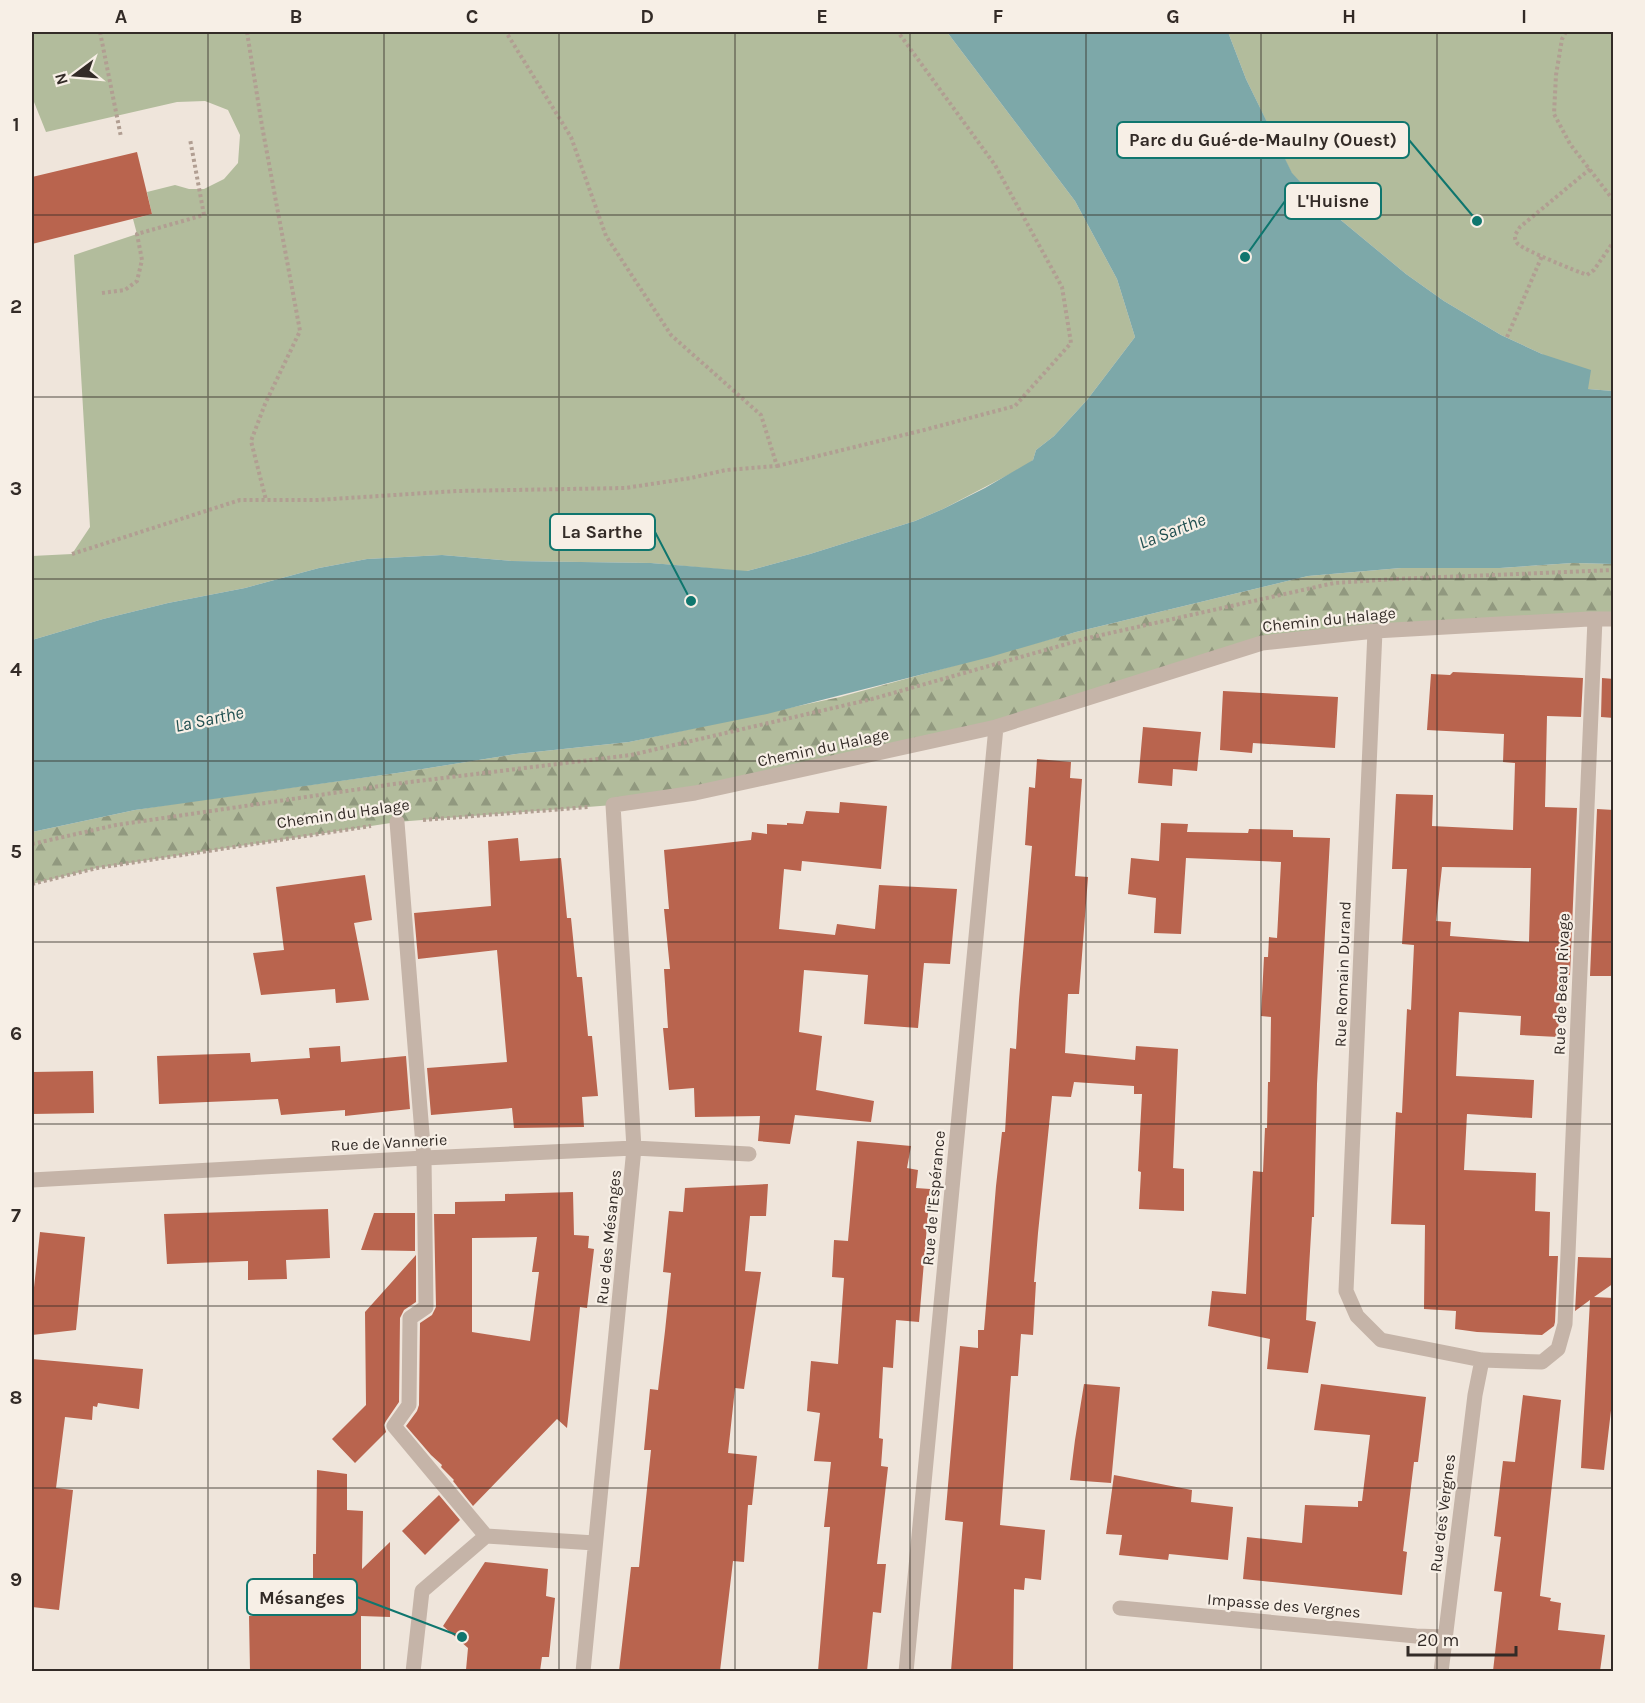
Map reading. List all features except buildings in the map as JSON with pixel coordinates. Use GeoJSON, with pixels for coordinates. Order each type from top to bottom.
{"type":"FeatureCollection","features":[{"type":"Feature","properties":{"kind":"street","name":"Chemin du Halage"},"geometry":{"type":"LineString","coordinates":[[613,805],[695,793],[996,727],[1263,644],[1375,631],[1595,618],[1614,619]]}},
{"type":"Feature","properties":{"kind":"street","name":"Rue de Beau Rivage"},"geometry":{"type":"LineString","coordinates":[[1482,1360],[1542,1362],[1558,1349],[1565,1324],[1595,618]]}},
{"type":"Feature","properties":{"kind":"street","name":"Rue Romain Durand"},"geometry":{"type":"LineString","coordinates":[[1375,631],[1346,1291],[1358,1316],[1381,1340],[1482,1360]]}},
{"type":"Feature","properties":{"kind":"street","name":"Rue de l'Espérance"},"geometry":{"type":"LineString","coordinates":[[906,1671],[996,727]]}},
{"type":"Feature","properties":{"kind":"street","name":"Rue des Mésanges"},"geometry":{"type":"LineString","coordinates":[[583,1671],[634,1148],[613,805]]}},
{"type":"Feature","properties":{"kind":"street"},"geometry":{"type":"LineString","coordinates":[[397,822],[424,1158],[426,1307],[410,1318],[409,1405],[394,1426],[486,1536]]}},
{"type":"Feature","properties":{"kind":"street","name":"Rue de Vannerie"},"geometry":{"type":"LineString","coordinates":[[32,1180],[634,1148],[749,1154]]}},
{"type":"Feature","properties":{"kind":"street","name":"Rue des Vergnes"},"geometry":{"type":"LineString","coordinates":[[1441,1671],[1475,1395],[1482,1360]]}},
{"type":"Feature","properties":{"kind":"street"},"geometry":{"type":"LineString","coordinates":[[413,1671],[422,1591],[486,1536],[595,1543]]}},
{"type":"Feature","properties":{"kind":"street","name":"Impasse des Vergnes"},"geometry":{"type":"LineString","coordinates":[[1120,1608],[1445,1637]]}},
{"type":"Feature","properties":{"kind":"path"},"geometry":{"type":"LineString","coordinates":[[100,32],[121,137]]}},
{"type":"Feature","properties":{"kind":"path"},"geometry":{"type":"LineString","coordinates":[[247,32],[300,331],[265,404],[251,441],[266,500]]}},
{"type":"Feature","properties":{"kind":"path"},"geometry":{"type":"LineString","coordinates":[[506,32],[571,137],[606,236],[671,335],[761,416],[777,466]]}},
{"type":"Feature","properties":{"kind":"path"},"geometry":{"type":"LineString","coordinates":[[72,554],[240,500],[317,500],[457,491],[625,488],[692,478],[726,470],[777,466],[1015,406],[1071,343],[1062,287],[995,165],[898,32]]}},
{"type":"Feature","properties":{"kind":"path"},"geometry":{"type":"LineString","coordinates":[[1566,32],[1562,39],[1556,75],[1554,114],[1570,144],[1614,201]]}},
{"type":"Feature","properties":{"kind":"path"},"geometry":{"type":"LineString","coordinates":[[102,293],[124,290],[137,281],[142,260],[137,234],[204,215],[190,139]]}},
{"type":"Feature","properties":{"kind":"path"},"geometry":{"type":"LineString","coordinates":[[1590,169],[1516,232],[1516,241],[1542,256],[1587,275],[1594,270],[1614,241]]}},
{"type":"Feature","properties":{"kind":"path"},"geometry":{"type":"LineString","coordinates":[[1507,337],[1542,256]]}},
{"type":"Feature","properties":{"kind":"path"},"geometry":{"type":"LineString","coordinates":[[32,844],[116,825],[359,789],[631,755],[872,699],[1088,638],[1334,583],[1614,570]]}},
{"type":"Feature","properties":{"kind":"path","name":"Chemin du Halage"},"geometry":{"type":"LineString","coordinates":[[32,884],[97,868],[397,822],[613,805]]}},
{"type":"Feature","properties":{"kind":"green space"},"geometry":{"type":"Polygon","coordinates":[[[32,32],[947,32],[1075,201],[1117,279],[1135,337],[1087,400],[1054,436],[1036,450],[1033,460],[1027,465],[915,521],[810,554],[747,571],[651,563],[512,561],[442,555],[367,559],[319,568],[245,588],[168,603],[32,640],[32,556],[72,554],[90,527],[74,255],[137,234],[133,219],[152,214],[147,192],[175,185],[189,189],[204,189],[224,179],[238,163],[240,135],[228,110],[205,101],[177,102],[46,132],[32,97],[32,32]]]}},
{"type":"Feature","properties":{"kind":"green space"},"geometry":{"type":"Polygon","coordinates":[[[1228,32],[1613,32],[1613,391],[1588,389],[1542,354],[1501,335],[1444,301],[1406,274],[1319,202],[1292,174],[1246,79],[1228,32]]]}},
{"type":"Feature","properties":{"kind":"green space"},"geometry":{"type":"Polygon","coordinates":[[[1573,563],[1613,564],[1613,619],[1262,643],[996,727],[613,805],[397,822],[97,868],[32,884],[32,832],[135,810],[516,754],[629,742],[840,697],[1076,632],[1308,576],[1401,568],[1500,568],[1573,563]]]}},
{"type":"Feature","properties":{"kind":"water","name":"La Sarthe"},"geometry":{"type":"Polygon","coordinates":[[[947,32],[1228,32],[1246,79],[1292,173],[1319,202],[1406,274],[1444,301],[1501,335],[1542,354],[1591,370],[1588,389],[1613,391],[1613,564],[1573,563],[1500,568],[1401,568],[1308,576],[1076,632],[990,657],[767,714],[629,742],[516,754],[135,810],[32,832],[32,640],[168,603],[245,588],[319,568],[367,559],[442,555],[512,561],[651,563],[747,571],[915,521],[985,488],[1033,460],[1036,450],[1054,436],[1087,400],[1135,337],[1117,279],[1075,201],[947,32]]]}},
{"type":"Feature","properties":{"kind":"place","name":"Parc du Gué-de-Maulny (Ouest)"},"geometry":{"type":"Point","coordinates":[1477,221]}},
{"type":"Feature","properties":{"kind":"place","name":"L'Huisne"},"geometry":{"type":"Point","coordinates":[1245,257]}},
{"type":"Feature","properties":{"kind":"place","name":"La Sarthe"},"geometry":{"type":"Point","coordinates":[691,601]}},
{"type":"Feature","properties":{"kind":"place","name":"Mésanges"},"geometry":{"type":"Point","coordinates":[462,1637]}}]}
